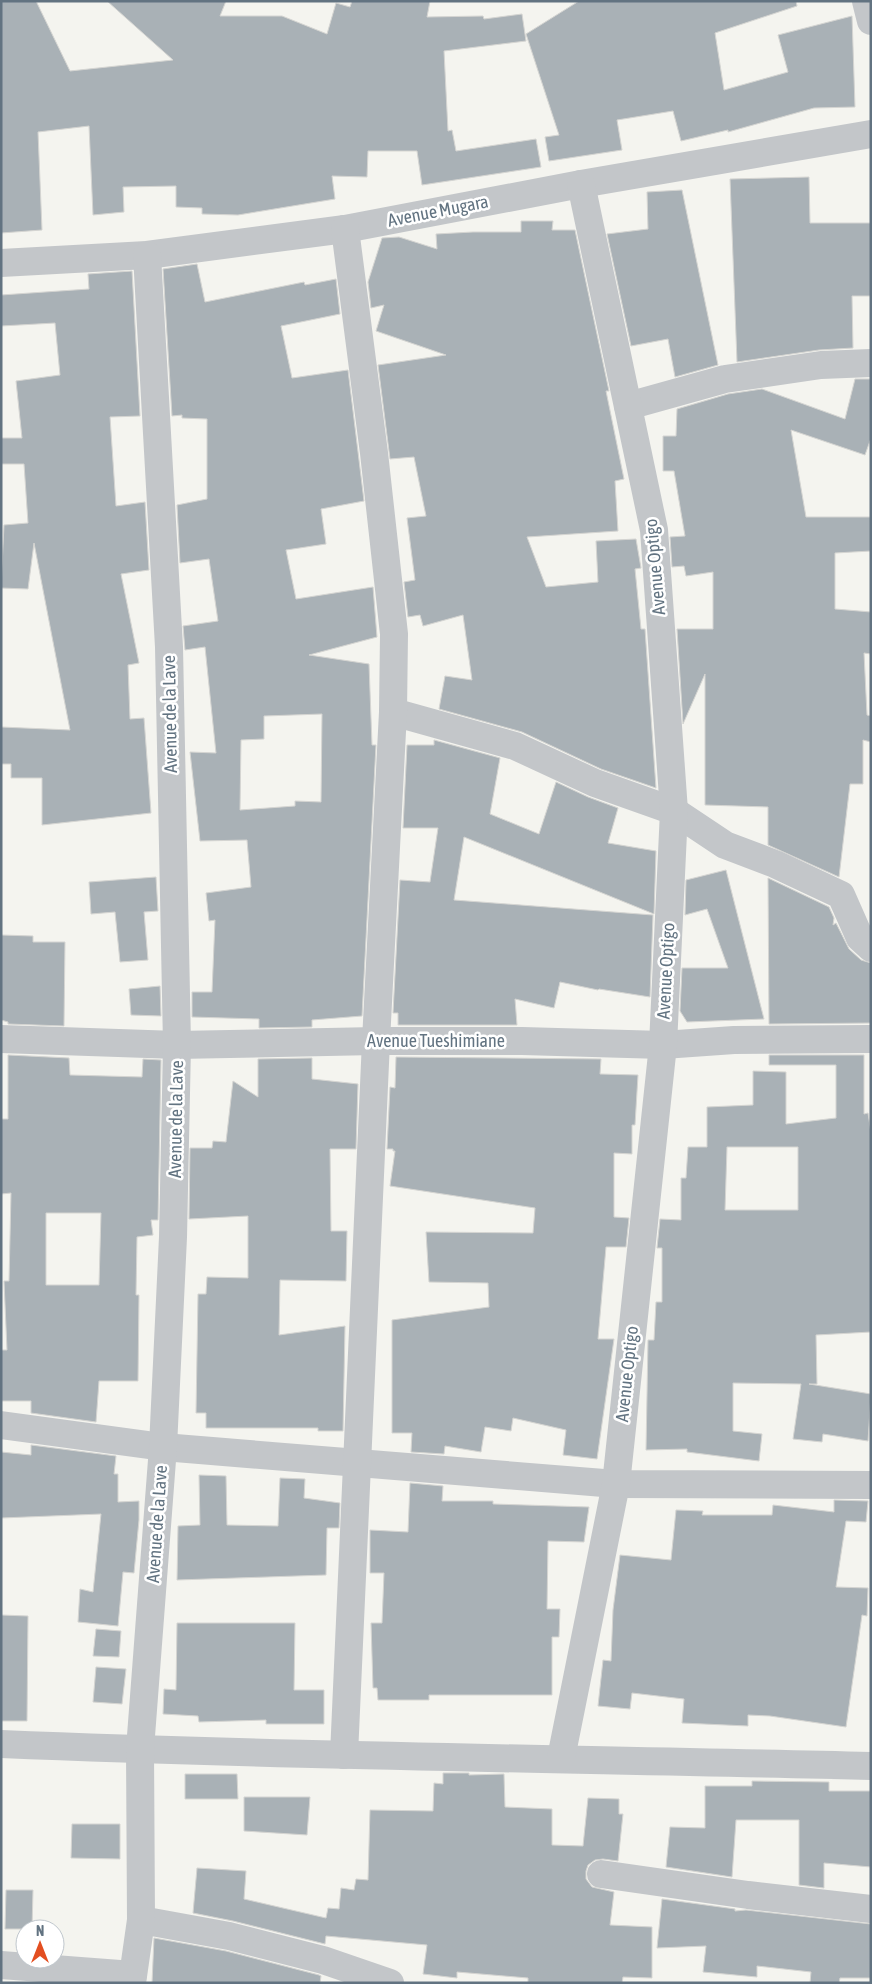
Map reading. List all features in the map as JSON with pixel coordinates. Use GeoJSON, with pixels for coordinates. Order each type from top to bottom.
{"type":"FeatureCollection","features":[{"type":"Feature","properties":{"kind":"street"},"geometry":{"type":"LineString","coordinates":[[866,1],[871,21]]}},
{"type":"Feature","properties":{"kind":"street","name":"Avenue Mugara"},"geometry":{"type":"LineString","coordinates":[[1,263],[147,255],[344,229],[581,184],[871,134]]}},
{"type":"Feature","properties":{"kind":"street","name":"Avenue Optigo"},"geometry":{"type":"LineString","coordinates":[[561,1758],[616,1484],[663,1045],[674,811],[654,530],[581,184]]}},
{"type":"Feature","properties":{"kind":"street"},"geometry":{"type":"LineString","coordinates":[[344,229],[374,453],[394,634],[393,712],[376,1041],[344,1755]]}},
{"type":"Feature","properties":{"kind":"street","name":"Avenue de la Lave"},"geometry":{"type":"LineString","coordinates":[[133,1979],[141,1920],[140,1749],[163,1447],[173,1237],[177,1045],[169,647],[147,255]]}},
{"type":"Feature","properties":{"kind":"street"},"geometry":{"type":"LineString","coordinates":[[628,406],[725,379],[821,365],[871,363]]}},
{"type":"Feature","properties":{"kind":"street"},"geometry":{"type":"LineString","coordinates":[[393,712],[515,746],[594,783],[674,811],[725,845],[775,864],[841,895],[860,938],[871,948]]}},
{"type":"Feature","properties":{"kind":"street","name":"Avenue Tueshimiane"},"geometry":{"type":"LineString","coordinates":[[1,1039],[177,1045],[376,1041],[522,1041],[663,1045],[734,1040],[871,1039]]}},
{"type":"Feature","properties":{"kind":"street"},"geometry":{"type":"LineString","coordinates":[[1,1425],[163,1447],[616,1484],[871,1485]]}},
{"type":"Feature","properties":{"kind":"street"},"geometry":{"type":"LineString","coordinates":[[1,1744],[344,1755],[561,1758],[871,1766]]}},
{"type":"Feature","properties":{"kind":"street"},"geometry":{"type":"LineString","coordinates":[[600,1874],[748,1895],[871,1909]]}},
{"type":"Feature","properties":{"kind":"street"},"geometry":{"type":"LineString","coordinates":[[141,1920],[229,1936],[286,1950],[323,1960],[390,1983]]}},
{"type":"Feature","properties":{"kind":"street"},"geometry":{"type":"LineString","coordinates":[[1,1965],[133,1979]]}},
{"type":"Feature","properties":{"kind":"building"},"geometry":{"type":"Polygon","coordinates":[[[1,1],[36,1],[70,71],[173,60],[107,1],[226,1],[220,16],[282,16],[327,34],[336,3],[350,7],[352,1],[430,1],[427,17],[483,16],[484,19],[522,14],[526,41],[444,51],[448,131],[452,130],[456,151],[536,139],[541,167],[422,185],[417,151],[368,151],[367,177],[332,176],[335,199],[238,215],[202,214],[202,208],[176,207],[176,186],[123,187],[124,212],[93,215],[89,126],[38,132],[42,230],[1,233],[1,1]]]}},
{"type":"Feature","properties":{"kind":"building"},"geometry":{"type":"Polygon","coordinates":[[[579,1],[796,1],[797,6],[715,33],[724,90],[788,72],[778,35],[852,16],[855,107],[814,108],[728,132],[728,130],[681,141],[673,111],[617,120],[622,150],[549,161],[545,137],[559,135],[526,34],[579,1]]]}},
{"type":"Feature","properties":{"kind":"building"},"geometry":{"type":"Polygon","coordinates":[[[809,177],[810,223],[871,223],[871,296],[852,296],[853,348],[819,350],[737,362],[730,179],[809,177]]]}},
{"type":"Feature","properties":{"kind":"building"},"geometry":{"type":"Polygon","coordinates":[[[682,190],[718,365],[675,377],[668,339],[631,346],[607,234],[648,229],[647,192],[682,190]]]}},
{"type":"Feature","properties":{"kind":"building"},"geometry":{"type":"Polygon","coordinates":[[[521,221],[553,221],[552,230],[575,230],[609,391],[606,391],[624,479],[615,481],[618,531],[527,537],[546,587],[598,582],[596,541],[636,539],[641,568],[635,569],[641,629],[645,629],[656,788],[601,769],[522,732],[439,709],[445,676],[472,680],[463,615],[423,626],[420,615],[408,617],[404,582],[415,580],[407,518],[426,516],[414,457],[390,459],[378,365],[446,355],[376,331],[384,305],[371,308],[368,282],[382,238],[399,237],[437,249],[436,234],[521,232],[521,221]]]}},
{"type":"Feature","properties":{"kind":"building"},"geometry":{"type":"Polygon","coordinates":[[[197,264],[205,302],[304,282],[305,285],[336,279],[340,314],[281,326],[292,378],[348,370],[364,501],[321,509],[326,544],[286,550],[296,599],[373,587],[377,637],[309,655],[369,664],[372,745],[376,745],[362,1016],[312,1020],[312,1027],[259,1028],[259,1019],[192,1017],[192,992],[212,992],[215,920],[209,921],[206,893],[251,887],[247,840],[200,841],[190,752],[216,753],[205,647],[185,650],[183,626],[218,621],[209,559],[180,563],[177,505],[207,499],[207,419],[182,418],[182,415],[172,416],[163,269],[197,264]],[[322,714],[264,716],[264,739],[241,740],[240,810],[295,806],[295,801],[321,802],[322,714]]]}},
{"type":"Feature","properties":{"kind":"building"},"geometry":{"type":"Polygon","coordinates":[[[132,271],[140,416],[110,417],[116,506],[145,502],[149,570],[121,574],[139,663],[128,665],[130,719],[144,718],[151,813],[42,825],[42,778],[11,778],[11,764],[1,764],[1,727],[70,730],[34,543],[28,589],[1,588],[4,525],[28,523],[24,464],[1,464],[1,438],[22,438],[16,381],[60,375],[55,323],[1,326],[1,295],[89,289],[88,274],[132,271]]]}},
{"type":"Feature","properties":{"kind":"building"},"geometry":{"type":"Polygon","coordinates":[[[855,379],[871,379],[871,438],[865,455],[791,430],[806,517],[871,517],[871,551],[835,553],[835,609],[871,612],[871,654],[864,653],[867,715],[871,716],[871,742],[863,740],[863,784],[850,784],[839,877],[768,845],[768,807],[705,805],[705,674],[683,724],[677,629],[713,629],[713,572],[686,576],[684,566],[672,567],[670,537],[685,536],[674,471],[663,471],[663,436],[676,436],[677,409],[728,394],[762,389],[845,419],[855,379]]]}},
{"type":"Feature","properties":{"kind":"building"},"geometry":{"type":"Polygon","coordinates":[[[434,740],[500,758],[490,814],[539,834],[556,782],[618,808],[608,843],[656,851],[654,914],[464,837],[454,900],[653,915],[650,997],[598,990],[560,982],[554,1008],[515,999],[517,1025],[398,1025],[398,1013],[393,1013],[400,880],[430,882],[438,828],[403,828],[407,745],[434,745],[434,740]]]}},
{"type":"Feature","properties":{"kind":"building"},"geometry":{"type":"Polygon","coordinates":[[[726,870],[764,1019],[687,1022],[680,1011],[682,968],[728,968],[707,909],[685,915],[686,880],[726,870]]]}},
{"type":"Feature","properties":{"kind":"building"},"geometry":{"type":"Polygon","coordinates":[[[156,877],[158,911],[144,912],[148,960],[120,962],[115,912],[91,914],[89,882],[156,877]]]}},
{"type":"Feature","properties":{"kind":"building"},"geometry":{"type":"Polygon","coordinates":[[[768,878],[829,907],[834,918],[833,925],[836,923],[849,949],[861,960],[871,963],[871,1023],[769,1024],[768,878]]]}},
{"type":"Feature","properties":{"kind":"building"},"geometry":{"type":"Polygon","coordinates":[[[1,935],[33,936],[33,942],[65,942],[64,1026],[8,1024],[8,1022],[1,1020],[1,935]]]}},
{"type":"Feature","properties":{"kind":"building"},"geometry":{"type":"Polygon","coordinates":[[[160,986],[161,1016],[131,1015],[129,989],[160,986]]]}},
{"type":"Feature","properties":{"kind":"building"},"geometry":{"type":"Polygon","coordinates":[[[8,1055],[69,1058],[70,1075],[142,1077],[143,1059],[161,1060],[158,1220],[151,1220],[153,1235],[137,1237],[136,1295],[139,1295],[138,1381],[99,1381],[96,1422],[31,1413],[31,1401],[1,1401],[1,1350],[7,1350],[4,1281],[9,1281],[11,1193],[1,1194],[1,1119],[8,1119],[8,1055]],[[46,1213],[46,1285],[99,1285],[101,1213],[46,1213]]]}},
{"type":"Feature","properties":{"kind":"building"},"geometry":{"type":"Polygon","coordinates":[[[769,1055],[864,1055],[864,1114],[868,1113],[871,1133],[871,1332],[816,1335],[817,1384],[809,1384],[871,1394],[868,1441],[823,1434],[822,1442],[793,1439],[801,1384],[733,1383],[733,1431],[762,1434],[759,1461],[687,1452],[687,1449],[646,1450],[648,1340],[654,1340],[656,1302],[662,1302],[662,1248],[657,1248],[660,1219],[681,1220],[681,1178],[686,1178],[688,1147],[707,1147],[707,1107],[753,1105],[753,1071],[786,1072],[786,1124],[836,1118],[836,1065],[769,1065],[769,1055]],[[727,1147],[725,1210],[798,1210],[798,1147],[727,1147]]]}},
{"type":"Feature","properties":{"kind":"building"},"geometry":{"type":"Polygon","coordinates":[[[396,1057],[601,1059],[600,1074],[638,1075],[635,1125],[632,1125],[632,1154],[614,1153],[614,1217],[629,1218],[626,1247],[606,1247],[598,1339],[614,1339],[597,1459],[563,1455],[566,1430],[513,1418],[511,1431],[485,1427],[481,1452],[445,1446],[444,1454],[411,1452],[412,1433],[392,1433],[392,1320],[489,1307],[488,1283],[429,1282],[426,1232],[533,1233],[535,1208],[390,1186],[395,1151],[387,1149],[390,1087],[395,1088],[396,1057]]]}},
{"type":"Feature","properties":{"kind":"building"},"geometry":{"type":"Polygon","coordinates":[[[312,1058],[312,1079],[358,1084],[356,1149],[330,1149],[331,1231],[347,1231],[346,1281],[280,1280],[279,1335],[345,1326],[343,1431],[318,1431],[318,1428],[206,1428],[206,1413],[196,1413],[198,1294],[206,1294],[207,1277],[248,1278],[248,1216],[189,1219],[190,1148],[212,1148],[213,1141],[226,1142],[233,1081],[258,1097],[258,1059],[312,1058]]]}},
{"type":"Feature","properties":{"kind":"building"},"geometry":{"type":"Polygon","coordinates":[[[31,1445],[116,1456],[114,1474],[118,1474],[118,1502],[139,1501],[134,1573],[123,1572],[118,1626],[78,1622],[80,1589],[93,1592],[101,1514],[1,1518],[1,1452],[31,1455],[31,1445]]]}},
{"type":"Feature","properties":{"kind":"building"},"geometry":{"type":"Polygon","coordinates":[[[199,1475],[226,1476],[227,1525],[278,1526],[280,1478],[305,1479],[304,1498],[340,1503],[339,1528],[327,1528],[326,1575],[177,1580],[178,1526],[200,1525],[199,1475]]]}},
{"type":"Feature","properties":{"kind":"building"},"geometry":{"type":"Polygon","coordinates":[[[410,1483],[443,1486],[442,1501],[493,1501],[493,1504],[589,1507],[584,1542],[548,1541],[547,1609],[560,1609],[559,1637],[552,1637],[552,1695],[429,1695],[429,1700],[378,1700],[377,1688],[373,1688],[371,1623],[382,1623],[384,1573],[370,1573],[370,1530],[408,1532],[410,1483]]]}},
{"type":"Feature","properties":{"kind":"building"},"geometry":{"type":"Polygon","coordinates":[[[834,1500],[868,1501],[866,1522],[846,1521],[836,1587],[868,1588],[867,1616],[862,1615],[846,1727],[770,1716],[748,1715],[748,1726],[682,1723],[684,1699],[632,1693],[630,1709],[598,1706],[603,1660],[611,1661],[613,1610],[620,1555],[671,1560],[676,1510],[703,1511],[702,1515],[772,1515],[773,1505],[834,1512],[834,1500]]]}},
{"type":"Feature","properties":{"kind":"building"},"geometry":{"type":"Polygon","coordinates":[[[1,1615],[28,1616],[27,1721],[1,1721],[1,1615]]]}},
{"type":"Feature","properties":{"kind":"building"},"geometry":{"type":"Polygon","coordinates":[[[177,1623],[295,1623],[294,1690],[324,1690],[324,1724],[266,1724],[266,1720],[199,1722],[198,1716],[163,1714],[164,1689],[176,1690],[177,1623]]]}},
{"type":"Feature","properties":{"kind":"building"},"geometry":{"type":"Polygon","coordinates":[[[96,1629],[121,1631],[119,1657],[93,1656],[96,1629]]]}},
{"type":"Feature","properties":{"kind":"building"},"geometry":{"type":"Polygon","coordinates":[[[96,1667],[126,1669],[122,1704],[93,1702],[96,1667]]]}},
{"type":"Feature","properties":{"kind":"building"},"geometry":{"type":"Polygon","coordinates":[[[443,1773],[469,1773],[469,1775],[504,1774],[505,1807],[552,1809],[552,1845],[583,1846],[588,1798],[619,1799],[619,1814],[623,1814],[618,1861],[595,1860],[588,1865],[586,1879],[592,1887],[614,1892],[610,1925],[652,1927],[652,1978],[623,1977],[622,1983],[528,1983],[528,1978],[457,1972],[457,1978],[423,1974],[427,1945],[326,1936],[325,1944],[193,1913],[197,1868],[246,1871],[244,1899],[326,1918],[328,1908],[339,1909],[341,1888],[354,1890],[356,1879],[368,1880],[370,1810],[433,1811],[434,1783],[443,1784],[443,1773]]]}},
{"type":"Feature","properties":{"kind":"building"},"geometry":{"type":"Polygon","coordinates":[[[185,1774],[237,1774],[238,1799],[185,1799],[185,1774]]]}},
{"type":"Feature","properties":{"kind":"building"},"geometry":{"type":"Polygon","coordinates":[[[752,1781],[829,1782],[829,1791],[871,1791],[871,1867],[824,1863],[824,1888],[799,1885],[799,1820],[736,1820],[732,1877],[666,1867],[670,1827],[705,1828],[705,1786],[752,1786],[752,1781]]]}},
{"type":"Feature","properties":{"kind":"building"},"geometry":{"type":"Polygon","coordinates":[[[244,1797],[310,1797],[307,1835],[244,1831],[244,1797]]]}},
{"type":"Feature","properties":{"kind":"building"},"geometry":{"type":"Polygon","coordinates":[[[72,1824],[120,1824],[120,1859],[71,1858],[72,1824]]]}},
{"type":"Feature","properties":{"kind":"building"},"geometry":{"type":"Polygon","coordinates":[[[6,1890],[33,1890],[32,1919],[15,1919],[15,1929],[5,1929],[6,1890]]]}},
{"type":"Feature","properties":{"kind":"building"},"geometry":{"type":"Polygon","coordinates":[[[662,1899],[735,1909],[735,1911],[746,1910],[871,1924],[871,1978],[840,1978],[839,1983],[810,1983],[811,1972],[757,1966],[757,1977],[703,1972],[706,1946],[657,1948],[662,1899]]]}},
{"type":"Feature","properties":{"kind":"building"},"geometry":{"type":"Polygon","coordinates":[[[154,1938],[226,1951],[319,1975],[321,1976],[320,1983],[152,1983],[154,1938]]]}}]}
